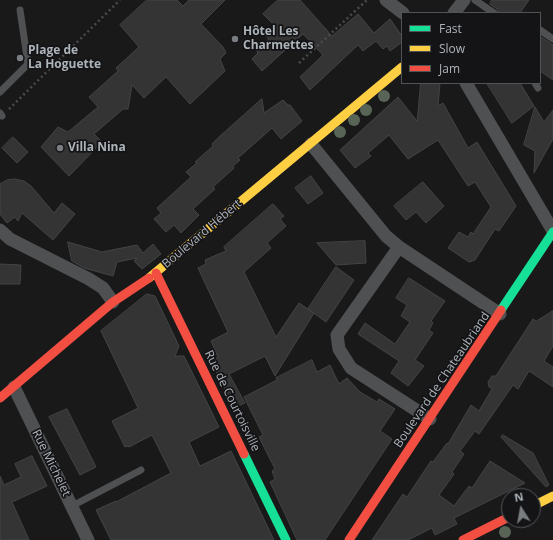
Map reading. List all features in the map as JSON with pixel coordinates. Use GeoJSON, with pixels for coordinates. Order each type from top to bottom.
{"type":"FeatureCollection","features":[{"type":"Feature","properties":{"kind":"street"},"geometry":{"type":"LineString","coordinates":[[386,0],[402,12]]}},
{"type":"Feature","properties":{"kind":"street"},"geometry":{"type":"LineString","coordinates":[[455,12],[464,0]]}},
{"type":"Feature","properties":{"kind":"street","name":"Boulevard Hébert"},"geometry":{"type":"LineString","coordinates":[[0,398],[113,302],[156,273],[401,67]]}},
{"type":"Feature","properties":{"kind":"street"},"geometry":{"type":"LineString","coordinates":[[467,84],[553,231]]}},
{"type":"Feature","properties":{"kind":"street"},"geometry":{"type":"LineString","coordinates":[[311,144],[386,236],[399,247],[500,314]]}},
{"type":"Feature","properties":{"kind":"street"},"geometry":{"type":"LineString","coordinates":[[0,230],[10,239],[89,279],[103,288],[113,302]]}},
{"type":"Feature","properties":{"kind":"street","name":"Boulevard de Chateaubriand"},"geometry":{"type":"LineString","coordinates":[[349,540],[500,314],[553,231]]}},
{"type":"Feature","properties":{"kind":"street"},"geometry":{"type":"LineString","coordinates":[[399,247],[338,335],[339,349],[351,368],[430,419]]}},
{"type":"Feature","properties":{"kind":"street","name":"Rue de Courtoisville"},"geometry":{"type":"LineString","coordinates":[[156,273],[286,540]]}},
{"type":"Feature","properties":{"kind":"street","name":"Rue Michelet"},"geometry":{"type":"LineString","coordinates":[[14,387],[88,540]]}},
{"type":"Feature","properties":{"kind":"street"},"geometry":{"type":"LineString","coordinates":[[541,502],[553,496]]}},
{"type":"Feature","properties":{"kind":"street"},"geometry":{"type":"LineString","coordinates":[[462,540],[501,521]]}},
{"type":"Feature","properties":{"kind":"lane"},"geometry":{"type":"LineString","coordinates":[[475,0],[493,12]]}},
{"type":"Feature","properties":{"kind":"lane"},"geometry":{"type":"LineString","coordinates":[[0,92],[28,64],[20,10]]}},
{"type":"Feature","properties":{"kind":"lane"},"geometry":{"type":"LineString","coordinates":[[541,31],[553,39]]}},
{"type":"Feature","properties":{"kind":"lane"},"geometry":{"type":"LineString","coordinates":[[72,506],[141,470]]}},
{"type":"Feature","properties":{"kind":"path"},"geometry":{"type":"LineString","coordinates":[[1,114],[120,0]]}},
{"type":"Feature","properties":{"kind":"path"},"geometry":{"type":"LineString","coordinates":[[299,63],[367,0]]}},
{"type":"Feature","properties":{"kind":"building"},"geometry":{"type":"Polygon","coordinates":[[[147,0],[177,0],[183,6],[189,0],[225,0],[201,24],[223,47],[226,53],[220,59],[225,71],[190,104],[166,77],[144,98],[132,85],[128,109],[123,109],[94,134],[102,142],[69,176],[41,147],[58,127],[68,132],[98,107],[89,97],[118,71],[116,68],[139,47],[120,25],[147,0]]]}},
{"type":"Feature","properties":{"kind":"building"},"geometry":{"type":"Polygon","coordinates":[[[278,0],[300,0],[332,36],[358,14],[374,33],[390,19],[401,35],[401,43],[390,51],[387,46],[383,49],[376,41],[363,51],[358,45],[310,90],[300,77],[323,55],[303,34],[262,71],[252,59],[258,53],[256,50],[269,39],[265,35],[275,26],[263,14],[278,0]]]}},
{"type":"Feature","properties":{"kind":"building"},"geometry":{"type":"Polygon","coordinates":[[[492,0],[529,0],[521,12],[498,12],[490,4],[492,0]]]}},
{"type":"Feature","properties":{"kind":"building"},"geometry":{"type":"Polygon","coordinates":[[[541,37],[553,45],[553,80],[541,72],[541,37]]]}},
{"type":"Feature","properties":{"kind":"building"},"geometry":{"type":"Polygon","coordinates":[[[421,84],[440,84],[438,106],[443,103],[468,148],[477,142],[516,206],[499,231],[495,229],[475,260],[469,262],[448,248],[459,232],[468,237],[471,232],[473,234],[491,207],[475,182],[468,186],[438,140],[408,159],[389,135],[368,153],[371,156],[355,168],[340,150],[398,97],[417,121],[421,84]]]}},
{"type":"Feature","properties":{"kind":"building"},"geometry":{"type":"Polygon","coordinates":[[[488,84],[521,84],[534,106],[512,123],[488,84]]]}},
{"type":"Feature","properties":{"kind":"building"},"geometry":{"type":"Polygon","coordinates":[[[262,99],[264,113],[283,100],[290,105],[302,121],[281,139],[272,128],[238,158],[240,160],[233,166],[234,168],[213,187],[215,189],[193,209],[199,215],[181,233],[174,225],[166,232],[154,219],[161,213],[157,208],[191,177],[186,172],[213,146],[212,144],[262,99]]]}},
{"type":"Feature","properties":{"kind":"building"},"geometry":{"type":"Polygon","coordinates":[[[535,107],[544,122],[553,110],[553,139],[534,173],[535,151],[524,145],[535,107]]]}},
{"type":"Feature","properties":{"kind":"building"},"geometry":{"type":"Polygon","coordinates":[[[13,137],[28,152],[17,163],[2,148],[13,137]]]}},
{"type":"Feature","properties":{"kind":"building"},"geometry":{"type":"Polygon","coordinates":[[[311,176],[323,193],[308,204],[295,188],[311,176]]]}},
{"type":"Feature","properties":{"kind":"building"},"geometry":{"type":"Polygon","coordinates":[[[15,179],[24,181],[31,186],[54,213],[62,203],[75,214],[53,240],[22,213],[18,221],[15,217],[7,223],[0,214],[0,184],[7,180],[15,179]]]}},
{"type":"Feature","properties":{"kind":"building"},"geometry":{"type":"Polygon","coordinates":[[[423,182],[444,206],[426,223],[416,212],[406,220],[394,206],[423,182]]]}},
{"type":"Feature","properties":{"kind":"building"},"geometry":{"type":"Polygon","coordinates":[[[273,204],[284,216],[280,219],[286,226],[267,243],[271,248],[244,272],[276,337],[299,303],[314,313],[275,376],[265,356],[229,374],[245,403],[234,408],[211,361],[218,357],[211,341],[228,332],[198,268],[206,264],[205,260],[226,251],[224,247],[273,204]]]}},
{"type":"Feature","properties":{"kind":"building"},"geometry":{"type":"Polygon","coordinates":[[[365,241],[366,263],[336,265],[317,243],[365,241]]]}},
{"type":"Feature","properties":{"kind":"building"},"geometry":{"type":"Polygon","coordinates":[[[68,242],[102,252],[137,245],[143,253],[153,244],[161,254],[142,269],[134,261],[137,258],[117,262],[113,276],[84,268],[72,261],[68,242]]]}},
{"type":"Feature","properties":{"kind":"building"},"geometry":{"type":"Polygon","coordinates":[[[0,264],[21,265],[20,284],[0,284],[0,264]]]}},
{"type":"Feature","properties":{"kind":"building"},"geometry":{"type":"Polygon","coordinates":[[[336,267],[354,280],[326,322],[308,309],[336,267]]]}},
{"type":"Feature","properties":{"kind":"building"},"geometry":{"type":"Polygon","coordinates":[[[409,278],[445,301],[431,321],[433,323],[429,330],[433,333],[415,360],[424,366],[408,386],[391,373],[399,361],[358,334],[365,323],[395,344],[410,322],[401,316],[407,305],[396,298],[409,278]]]}},
{"type":"Feature","properties":{"kind":"building"},"geometry":{"type":"Polygon","coordinates":[[[147,294],[155,296],[179,346],[175,356],[184,356],[219,427],[189,442],[200,466],[231,451],[274,540],[111,540],[96,510],[116,502],[171,473],[152,435],[129,447],[125,447],[112,421],[138,408],[101,331],[147,294]]]}},
{"type":"Feature","properties":{"kind":"building"},"geometry":{"type":"Polygon","coordinates":[[[553,311],[553,346],[544,361],[553,367],[553,387],[529,371],[518,389],[513,385],[479,434],[475,431],[460,451],[464,454],[452,472],[454,474],[439,495],[454,506],[469,486],[472,488],[490,461],[525,483],[515,488],[501,488],[501,495],[454,518],[457,524],[435,535],[432,528],[408,540],[372,540],[403,494],[407,497],[431,461],[433,462],[447,443],[448,444],[471,405],[479,411],[492,389],[489,387],[488,382],[492,376],[496,376],[533,319],[536,321],[553,311]]]}},
{"type":"Feature","properties":{"kind":"building"},"geometry":{"type":"Polygon","coordinates":[[[312,360],[317,372],[330,365],[339,384],[347,378],[360,392],[377,402],[379,399],[395,409],[380,431],[392,439],[325,540],[297,540],[270,482],[275,479],[272,471],[275,469],[259,437],[263,435],[244,397],[277,380],[276,378],[312,360]]]}},
{"type":"Feature","properties":{"kind":"building"},"geometry":{"type":"Polygon","coordinates":[[[67,409],[96,467],[80,475],[49,417],[67,409]]]}},
{"type":"Feature","properties":{"kind":"building"},"geometry":{"type":"Polygon","coordinates":[[[503,435],[533,453],[549,485],[546,487],[501,437],[503,435]]]}},
{"type":"Feature","properties":{"kind":"building"},"geometry":{"type":"Polygon","coordinates":[[[32,456],[47,486],[12,502],[29,540],[0,540],[0,476],[4,485],[21,477],[15,464],[32,456]]]}},
{"type":"Feature","properties":{"kind":"traffic: fast"},"geometry":{"type":"LineString","coordinates":[[501,310],[553,232]]}},
{"type":"Feature","properties":{"kind":"traffic: fast"},"geometry":{"type":"LineString","coordinates":[[244,454],[286,540]]}},
{"type":"Feature","properties":{"kind":"traffic: slow"},"geometry":{"type":"LineString","coordinates":[[149,278],[401,68]]}},
{"type":"Feature","properties":{"kind":"traffic: slow"},"geometry":{"type":"LineString","coordinates":[[541,502],[553,496]]}},
{"type":"Feature","properties":{"kind":"traffic: jam"},"geometry":{"type":"LineString","coordinates":[[156,273],[244,454]]}},
{"type":"Feature","properties":{"kind":"traffic: jam"},"geometry":{"type":"LineString","coordinates":[[0,398],[113,302],[149,278]]}},
{"type":"Feature","properties":{"kind":"traffic: jam"},"geometry":{"type":"LineString","coordinates":[[349,540],[501,310]]}},
{"type":"Feature","properties":{"kind":"traffic: jam"},"geometry":{"type":"LineString","coordinates":[[463,540],[501,521]]}},
{"type":"Feature","properties":{"kind":"place","name":"Hôtel Les Charmettes"},"geometry":{"type":"Point","coordinates":[235,39]}},
{"type":"Feature","properties":{"kind":"place","name":"Plage de La Hoguette"},"geometry":{"type":"Point","coordinates":[20,58]}},
{"type":"Feature","properties":{"kind":"place","name":"Villa Nina"},"geometry":{"type":"Point","coordinates":[60,148]}}]}
